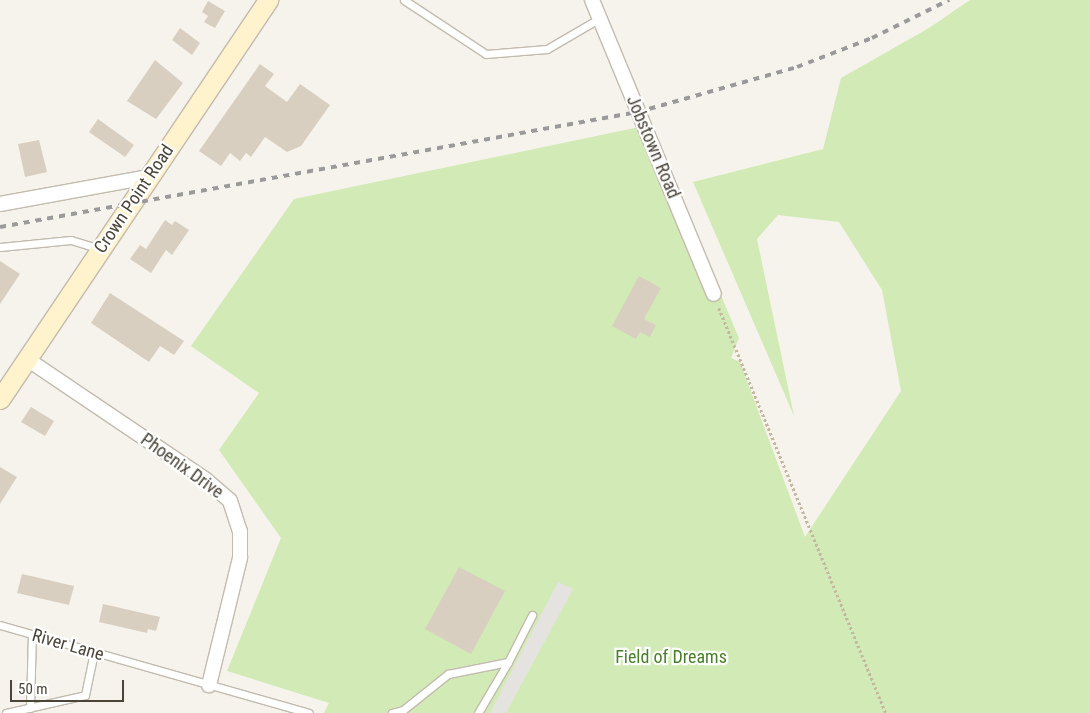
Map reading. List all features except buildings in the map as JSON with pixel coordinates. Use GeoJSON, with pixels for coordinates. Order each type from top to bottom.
{"type":"FeatureCollection","features":[{"type":"Feature","properties":{"kind":"main road","name":"Crown Point Road"},"geometry":{"type":"LineString","coordinates":[[0,399],[268,0]]}},
{"type":"Feature","properties":{"kind":"street","name":"Jobstown Road"},"geometry":{"type":"LineString","coordinates":[[592,0],[714,294]]}},
{"type":"Feature","properties":{"kind":"street"},"geometry":{"type":"LineString","coordinates":[[0,204],[148,177]]}},
{"type":"Feature","properties":{"kind":"street","name":"Phoenix Drive"},"geometry":{"type":"LineString","coordinates":[[27,359],[204,479],[230,501],[240,531],[240,558],[209,685]]}},
{"type":"Feature","properties":{"kind":"lane"},"geometry":{"type":"LineString","coordinates":[[404,0],[486,54],[547,49],[600,18]]}},
{"type":"Feature","properties":{"kind":"lane"},"geometry":{"type":"LineString","coordinates":[[0,247],[71,240],[101,249]]}},
{"type":"Feature","properties":{"kind":"lane"},"geometry":{"type":"LineString","coordinates":[[478,713],[508,662],[532,614]]}},
{"type":"Feature","properties":{"kind":"lane","name":"River Lane"},"geometry":{"type":"LineString","coordinates":[[0,625],[309,713]]}},
{"type":"Feature","properties":{"kind":"lane"},"geometry":{"type":"LineString","coordinates":[[30,708],[32,634]]}},
{"type":"Feature","properties":{"kind":"lane"},"geometry":{"type":"LineString","coordinates":[[6,713],[85,695],[94,652]]}},
{"type":"Feature","properties":{"kind":"lane"},"geometry":{"type":"LineString","coordinates":[[392,713],[403,710],[448,674],[508,662]]}},
{"type":"Feature","properties":{"kind":"path"},"geometry":{"type":"LineString","coordinates":[[714,294],[751,391],[811,526],[886,713]]}},
{"type":"Feature","properties":{"kind":"green space","name":"Field of Dreams"},"geometry":{"type":"Polygon","coordinates":[[[970,0],[1090,0],[1090,713],[324,713],[329,703],[227,671],[281,538],[219,450],[259,393],[191,346],[294,199],[649,125],[739,338],[731,358],[740,362],[805,537],[901,391],[882,290],[839,222],[778,215],[757,239],[794,416],[693,182],[823,149],[841,78],[929,28],[970,0]]]}},
{"type":"Feature","properties":{"kind":"shaded area"},"geometry":{"type":"Polygon","coordinates":[[[558,582],[573,589],[506,713],[490,713],[558,582]]]}},
{"type":"Feature","properties":{"kind":"railway"},"geometry":{"type":"LineString","coordinates":[[0,227],[638,112],[797,67],[872,38],[949,0]]}}]}
